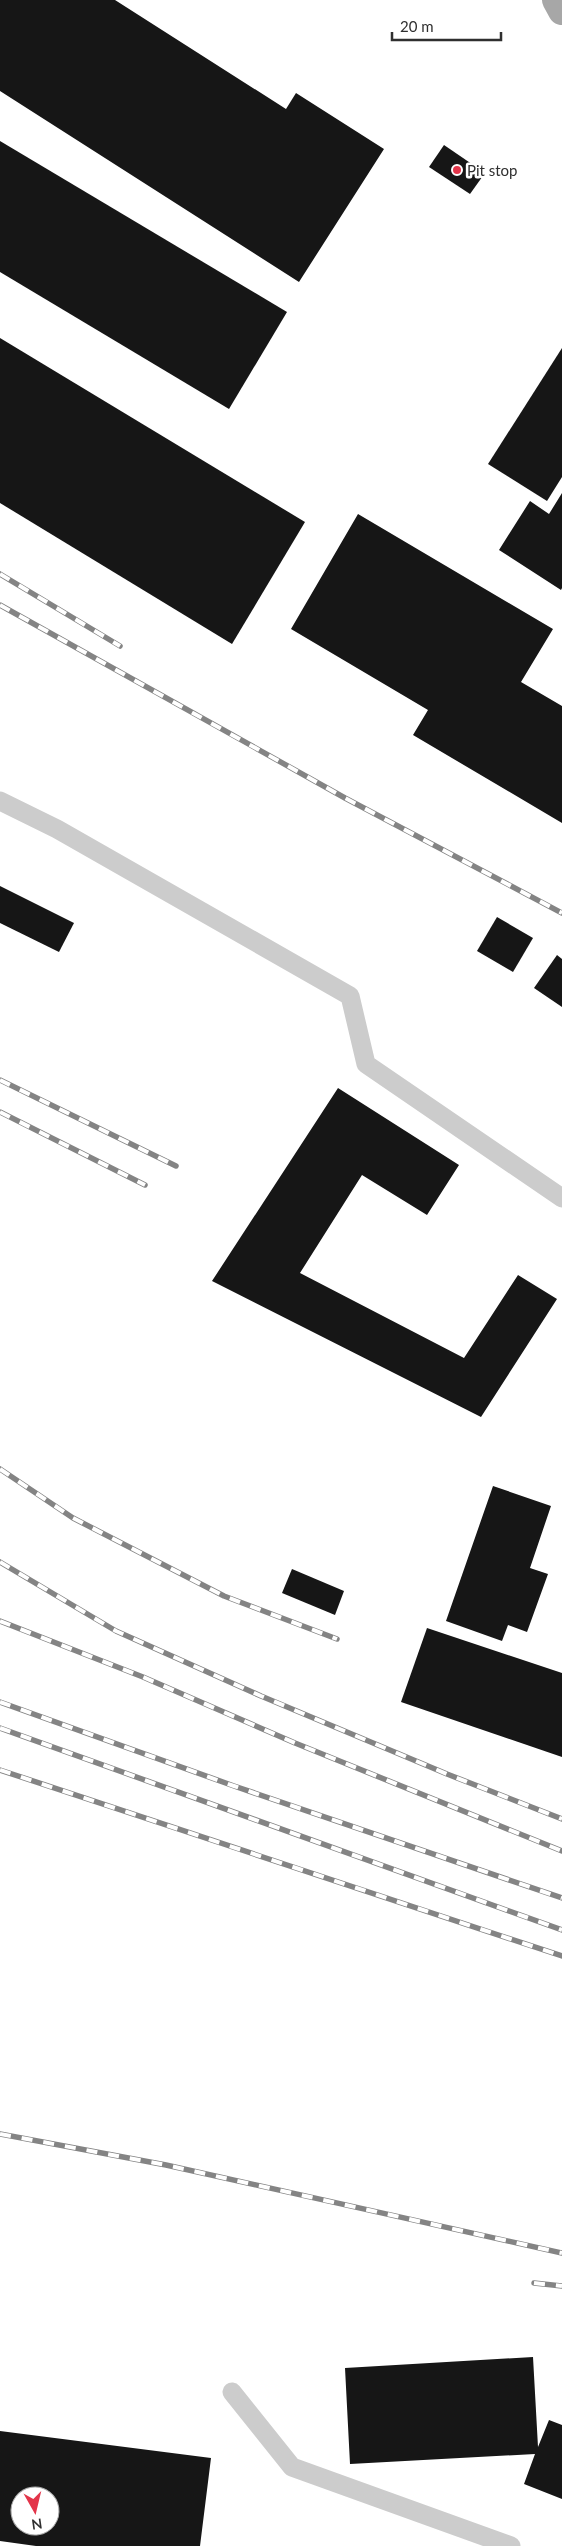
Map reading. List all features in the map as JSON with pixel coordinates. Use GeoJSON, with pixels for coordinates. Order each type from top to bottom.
{"type":"FeatureCollection","features":[{"type":"Feature","properties":{"kind":"main road"},"geometry":{"type":"LineString","coordinates":[[556,0],[562,11]]}},
{"type":"Feature","properties":{"kind":"lane"},"geometry":{"type":"LineString","coordinates":[[0,801],[57,829],[350,996],[366,1064],[562,1198]]}},
{"type":"Feature","properties":{"kind":"lane"},"geometry":{"type":"LineString","coordinates":[[232,2392],[292,2467],[511,2546]]}},
{"type":"Feature","properties":{"kind":"building"},"geometry":{"type":"Polygon","coordinates":[[[0,0],[115,0],[286,109],[296,93],[384,149],[299,282],[0,91],[0,0]]]}},
{"type":"Feature","properties":{"kind":"building"},"geometry":{"type":"Polygon","coordinates":[[[0,141],[287,312],[229,409],[0,272],[0,141]]]}},
{"type":"Feature","properties":{"kind":"building","name":"Pit stop"},"geometry":{"type":"Polygon","coordinates":[[[444,145],[485,173],[470,194],[429,167],[444,145]]]}},
{"type":"Feature","properties":{"kind":"building"},"geometry":{"type":"Polygon","coordinates":[[[0,338],[305,522],[232,644],[0,503],[0,338]]]}},
{"type":"Feature","properties":{"kind":"building"},"geometry":{"type":"Polygon","coordinates":[[[562,348],[562,477],[547,501],[488,464],[562,348]]]}},
{"type":"Feature","properties":{"kind":"building"},"geometry":{"type":"Polygon","coordinates":[[[562,493],[561,590],[499,550],[530,501],[549,514],[562,493]]]}},
{"type":"Feature","properties":{"kind":"building"},"geometry":{"type":"Polygon","coordinates":[[[358,514],[553,629],[521,682],[562,706],[562,823],[413,735],[428,710],[291,629],[358,514]]]}},
{"type":"Feature","properties":{"kind":"building"},"geometry":{"type":"Polygon","coordinates":[[[0,886],[74,923],[59,952],[0,923],[0,886]]]}},
{"type":"Feature","properties":{"kind":"building"},"geometry":{"type":"Polygon","coordinates":[[[497,917],[533,938],[513,972],[477,951],[497,917]]]}},
{"type":"Feature","properties":{"kind":"building"},"geometry":{"type":"Polygon","coordinates":[[[557,955],[562,959],[562,1007],[534,988],[557,955]]]}},
{"type":"Feature","properties":{"kind":"building"},"geometry":{"type":"Polygon","coordinates":[[[338,1088],[459,1165],[427,1215],[362,1175],[300,1273],[464,1358],[518,1275],[557,1299],[481,1417],[212,1281],[338,1088]]]}},
{"type":"Feature","properties":{"kind":"building"},"geometry":{"type":"Polygon","coordinates":[[[493,1486],[551,1506],[530,1568],[548,1574],[527,1632],[508,1625],[502,1641],[446,1621],[493,1486]]]}},
{"type":"Feature","properties":{"kind":"building"},"geometry":{"type":"Polygon","coordinates":[[[292,1569],[344,1591],[335,1615],[282,1593],[292,1569]]]}},
{"type":"Feature","properties":{"kind":"building"},"geometry":{"type":"Polygon","coordinates":[[[427,1628],[562,1673],[562,1757],[401,1702],[427,1628]]]}},
{"type":"Feature","properties":{"kind":"building"},"geometry":{"type":"Polygon","coordinates":[[[533,2357],[538,2447],[549,2420],[562,2425],[562,2499],[524,2484],[535,2454],[350,2464],[345,2368],[533,2357]]]}},
{"type":"Feature","properties":{"kind":"building"},"geometry":{"type":"Polygon","coordinates":[[[0,2431],[211,2458],[200,2546],[36,2546],[0,2541],[0,2431]]]}},
{"type":"Feature","properties":{"kind":"railway"},"geometry":{"type":"LineString","coordinates":[[0,574],[120,646]]}},
{"type":"Feature","properties":{"kind":"railway"},"geometry":{"type":"LineString","coordinates":[[0,605],[345,798],[562,913]]}},
{"type":"Feature","properties":{"kind":"railway"},"geometry":{"type":"LineString","coordinates":[[0,1080],[176,1166]]}},
{"type":"Feature","properties":{"kind":"railway"},"geometry":{"type":"LineString","coordinates":[[0,1112],[145,1185]]}},
{"type":"Feature","properties":{"kind":"railway"},"geometry":{"type":"LineString","coordinates":[[0,1469],[73,1518],[224,1596],[337,1639]]}},
{"type":"Feature","properties":{"kind":"railway"},"geometry":{"type":"LineString","coordinates":[[0,1562],[116,1631],[261,1696],[447,1774],[562,1819]]}},
{"type":"Feature","properties":{"kind":"railway"},"geometry":{"type":"LineString","coordinates":[[0,1621],[143,1677],[295,1743],[562,1851]]}},
{"type":"Feature","properties":{"kind":"railway"},"geometry":{"type":"LineString","coordinates":[[0,1702],[234,1786],[562,1898]]}},
{"type":"Feature","properties":{"kind":"railway"},"geometry":{"type":"LineString","coordinates":[[0,1728],[562,1930]]}},
{"type":"Feature","properties":{"kind":"railway"},"geometry":{"type":"LineString","coordinates":[[0,1770],[562,1956]]}},
{"type":"Feature","properties":{"kind":"railway"},"geometry":{"type":"LineString","coordinates":[[0,2134],[166,2165],[562,2253]]}},
{"type":"Feature","properties":{"kind":"railway"},"geometry":{"type":"LineString","coordinates":[[534,2283],[562,2286]]}},
{"type":"Feature","properties":{"kind":"place","name":"Pit stop"},"geometry":{"type":"Point","coordinates":[457,170]}}]}
